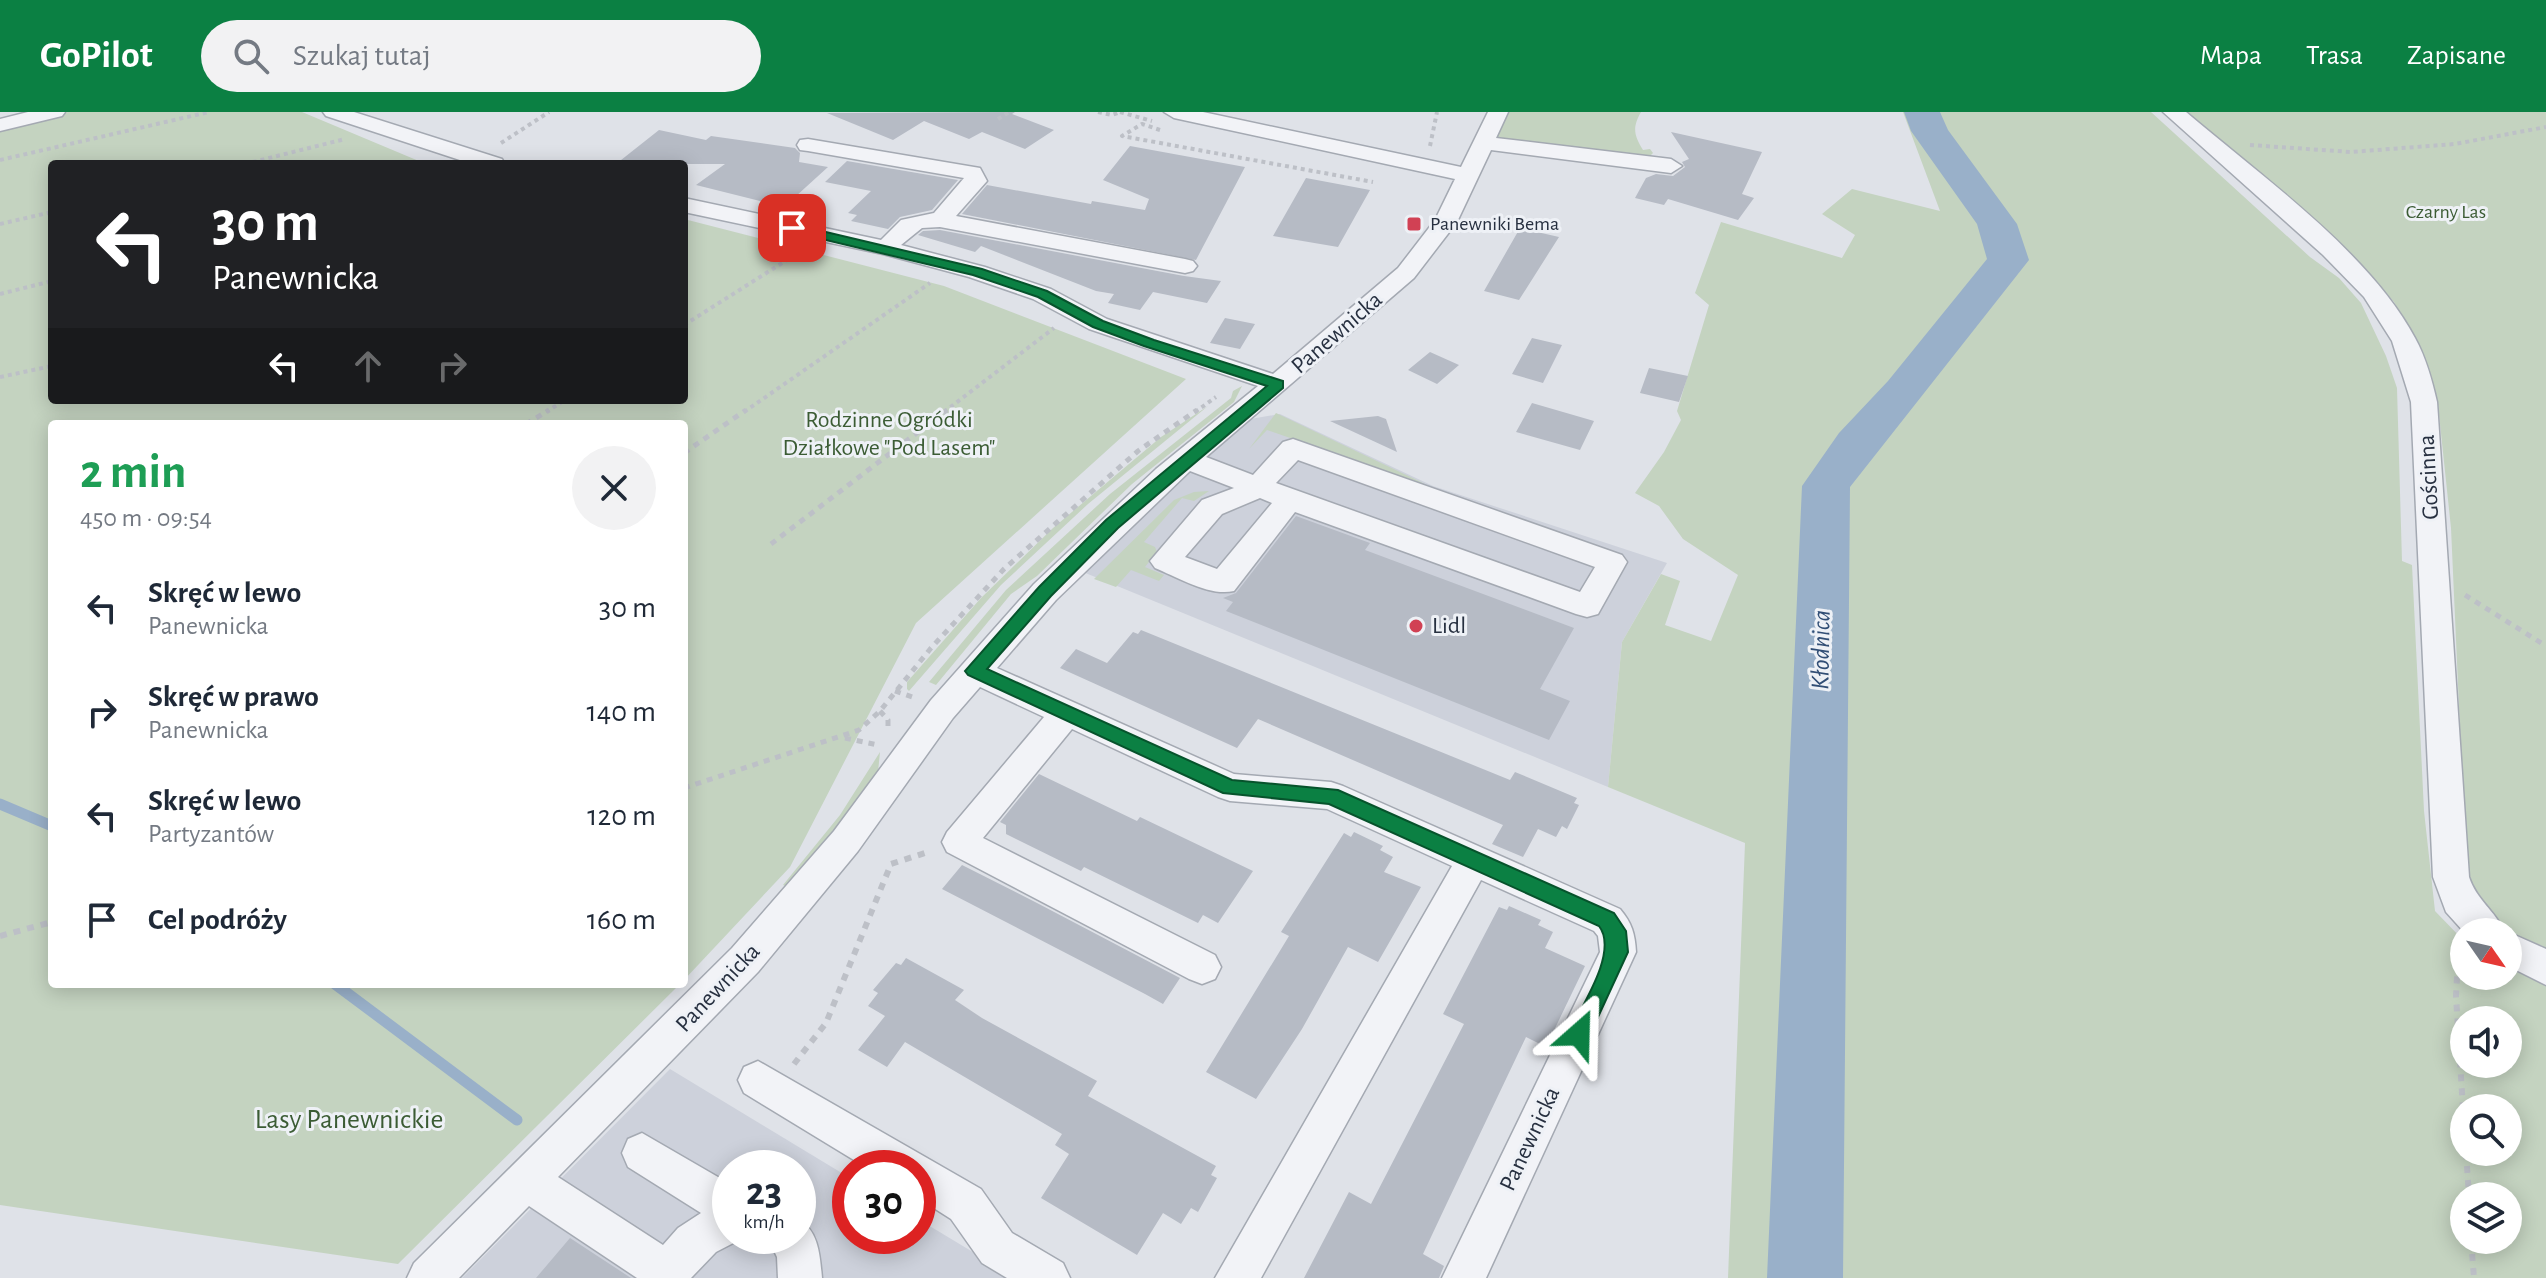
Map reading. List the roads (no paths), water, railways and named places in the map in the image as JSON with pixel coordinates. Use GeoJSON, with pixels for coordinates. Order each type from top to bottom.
{"type":"FeatureCollection","features":[{"type":"Feature","properties":{"kind":"street"},"geometry":{"type":"LineString","coordinates":[[0,125],[55,112]]}},
{"type":"Feature","properties":{"kind":"street"},"geometry":{"type":"LineString","coordinates":[[333,112],[479,160]]}},
{"type":"Feature","properties":{"kind":"street","name":"Panewnicka"},"geometry":{"type":"LineString","coordinates":[[429,1278],[745,960],[846,841],[974,671],[1073,564],[1185,459],[1278,384],[1406,273],[1446,222],[1498,112]]}},
{"type":"Feature","properties":{"kind":"street","name":"Gościnna"},"geometry":{"type":"LineString","coordinates":[[2173,112],[2374,290],[2392,316],[2417,371],[2424,402],[2451,877],[2459,901],[2474,918]]}},
{"type":"Feature","properties":{"kind":"street"},"geometry":{"type":"LineString","coordinates":[[1171,122],[1468,175]]}},
{"type":"Feature","properties":{"kind":"street"},"geometry":{"type":"LineString","coordinates":[[1483,143],[1671,166]]}},
{"type":"Feature","properties":{"kind":"street"},"geometry":{"type":"LineString","coordinates":[[808,145],[972,173],[976,181],[940,220]]}},
{"type":"Feature","properties":{"kind":"street"},"geometry":{"type":"LineString","coordinates":[[688,206],[955,266],[1042,294],[1098,324],[1149,343],[1278,384]]}},
{"type":"Feature","properties":{"kind":"street"},"geometry":{"type":"LineString","coordinates":[[886,248],[917,219],[940,220],[1185,266]]}},
{"type":"Feature","properties":{"kind":"street"},"geometry":{"type":"LineString","coordinates":[[1185,459],[1257,487],[1587,606],[1612,562],[1293,448],[1257,487],[1239,498],[1212,507],[1165,561],[1223,583],[1290,499]]}},
{"type":"Feature","properties":{"kind":"street","name":"Panewnicka"},"geometry":{"type":"LineString","coordinates":[[974,671],[1230,787],[1331,796],[1607,920],[1616,931],[1618,952],[1464,1278]]}},
{"type":"Feature","properties":{"kind":"street"},"geometry":{"type":"LineString","coordinates":[[1067,712],[959,842],[1202,967]]}},
{"type":"Feature","properties":{"kind":"street"},"geometry":{"type":"LineString","coordinates":[[1237,1278],[1473,861]]}},
{"type":"Feature","properties":{"kind":"street"},"geometry":{"type":"LineString","coordinates":[[2522,955],[2546,968]]}},
{"type":"Feature","properties":{"kind":"street"},"geometry":{"type":"LineString","coordinates":[[765,1085],[875,1150]]}},
{"type":"Feature","properties":{"kind":"street"},"geometry":{"type":"LineString","coordinates":[[642,1153],[712,1197]]}},
{"type":"Feature","properties":{"kind":"street"},"geometry":{"type":"LineString","coordinates":[[527,1181],[669,1276],[686,1249],[712,1229]]}},
{"type":"Feature","properties":{"kind":"street"},"geometry":{"type":"LineString","coordinates":[[936,1186],[966,1204],[997,1248],[1048,1278]]}},
{"type":"Feature","properties":{"kind":"street"},"geometry":{"type":"LineString","coordinates":[[798,1254],[800,1278]]}},
{"type":"Feature","properties":{"kind":"waterway","name":"Kłodnica"},"geometry":{"type":"LineString","coordinates":[[1805,1278],[1826,486],[1856,444],[1904,391],[2008,260],[1997,224],[1930,131],[1922,112]]}},
{"type":"Feature","properties":{"kind":"waterway"},"geometry":{"type":"LineString","coordinates":[[0,804],[48,824]]}},
{"type":"Feature","properties":{"kind":"waterway"},"geometry":{"type":"LineString","coordinates":[[340,988],[517,1120]]}},
{"type":"Feature","properties":{"kind":"place","name":"Panewniki Bema"},"geometry":{"type":"Point","coordinates":[1414,224]}},
{"type":"Feature","properties":{"kind":"place","name":"Lidl"},"geometry":{"type":"Point","coordinates":[1416,626]}},
{"type":"Feature","properties":{"kind":"park label","name":"Czarny Las"},"geometry":{"type":"Point","coordinates":[2446,212]}},
{"type":"Feature","properties":{"kind":"park label","name":"Rodzinne Ogródki Działkowe \"Pod Lasem\""},"geometry":{"type":"Point","coordinates":[889,434]}},
{"type":"Feature","properties":{"kind":"park label","name":"Lasy Panewnickie"},"geometry":{"type":"Point","coordinates":[349,1120]}}]}
